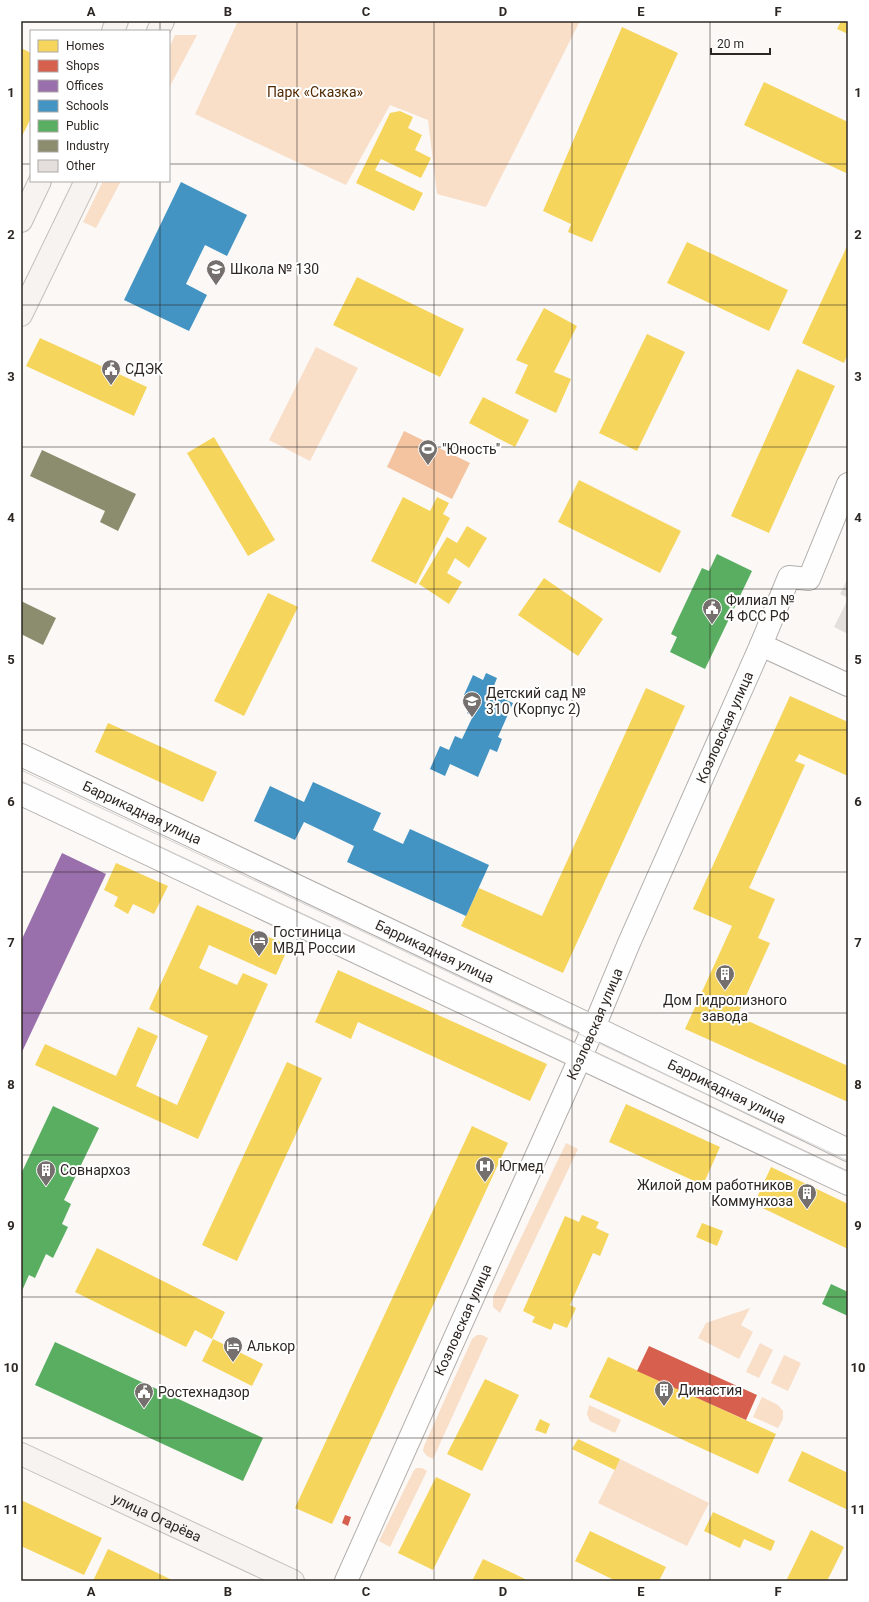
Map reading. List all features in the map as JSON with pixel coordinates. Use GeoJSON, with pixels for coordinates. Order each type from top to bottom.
{"type":"FeatureCollection","features":[{"type":"Feature","properties":{"kind":"main road"},"geometry":{"type":"LineString","coordinates":[[21,221],[40,182]]}},
{"type":"Feature","properties":{"kind":"main road"},"geometry":{"type":"LineString","coordinates":[[21,316],[86,182]]}},
{"type":"Feature","properties":{"kind":"main road","name":"улица Огарёва"},"geometry":{"type":"LineString","coordinates":[[21,1454],[293,1581]]}},
{"type":"Feature","properties":{"kind":"street","name":"Козловская улица"},"geometry":{"type":"LineString","coordinates":[[346,1581],[594,1027],[761,645],[788,577],[809,578],[848,484]]}},
{"type":"Feature","properties":{"kind":"street"},"geometry":{"type":"LineString","coordinates":[[761,645],[848,685]]}},
{"type":"Feature","properties":{"kind":"street","name":"Баррикадная улица"},"geometry":{"type":"LineString","coordinates":[[21,755],[594,1027],[848,1150]]}},
{"type":"Feature","properties":{"kind":"street"},"geometry":{"type":"LineString","coordinates":[[21,794],[848,1184]]}},
{"type":"Feature","properties":{"kind":"green space","name":"Парк «Сказка»"},"geometry":{"type":"Polygon","coordinates":[[[238,21],[580,21],[486,207],[437,194],[428,120],[390,105],[346,185],[195,114],[238,21]]]}},
{"type":"Feature","properties":{"kind":"green space"},"geometry":{"type":"Polygon","coordinates":[[[175,35],[197,35],[170,86],[170,46],[175,35]]]}},
{"type":"Feature","properties":{"kind":"green space"},"geometry":{"type":"Polygon","coordinates":[[[103,182],[120,182],[96,228],[83,222],[103,182]]]}},
{"type":"Feature","properties":{"kind":"green space"},"geometry":{"type":"Polygon","coordinates":[[[316,347],[358,368],[310,461],[269,440],[316,347]]]}},
{"type":"Feature","properties":{"kind":"green space"},"geometry":{"type":"Polygon","coordinates":[[[566,1143],[578,1149],[500,1313],[493,1307],[493,1297],[566,1143]]]}},
{"type":"Feature","properties":{"kind":"green space"},"geometry":{"type":"Polygon","coordinates":[[[750,1308],[741,1325],[753,1332],[739,1359],[698,1338],[706,1323],[750,1308]]]}},
{"type":"Feature","properties":{"kind":"green space"},"geometry":{"type":"Polygon","coordinates":[[[477,1335],[482,1335],[488,1338],[433,1459],[427,1456],[423,1451],[424,1446],[472,1339],[477,1335]]]}},
{"type":"Feature","properties":{"kind":"green space"},"geometry":{"type":"Polygon","coordinates":[[[760,1343],[773,1350],[759,1378],[746,1372],[760,1343]]]}},
{"type":"Feature","properties":{"kind":"green space"},"geometry":{"type":"Polygon","coordinates":[[[784,1355],[801,1363],[788,1391],[771,1383],[784,1355]]]}},
{"type":"Feature","properties":{"kind":"green space"},"geometry":{"type":"Polygon","coordinates":[[[762,1397],[778,1405],[783,1411],[783,1419],[778,1428],[753,1417],[762,1397]]]}},
{"type":"Feature","properties":{"kind":"green space"},"geometry":{"type":"Polygon","coordinates":[[[589,1405],[621,1420],[615,1433],[590,1421],[587,1414],[589,1405]]]}},
{"type":"Feature","properties":{"kind":"green space"},"geometry":{"type":"Polygon","coordinates":[[[620,1459],[709,1503],[687,1546],[598,1503],[620,1459]]]}},
{"type":"Feature","properties":{"kind":"green space"},"geometry":{"type":"Polygon","coordinates":[[[416,1468],[422,1468],[427,1471],[390,1547],[379,1541],[416,1468]]]}},
{"type":"Feature","properties":{"kind":"shaded area"},"geometry":{"type":"Polygon","coordinates":[[[404,431],[470,463],[452,499],[387,467],[404,431]]]}},
{"type":"Feature","properties":{"kind":"building: Homes"},"geometry":{"type":"Polygon","coordinates":[[[841,21],[848,21],[848,34],[837,29],[841,21]]]}},
{"type":"Feature","properties":{"kind":"building: Homes"},"geometry":{"type":"Polygon","coordinates":[[[622,27],[678,53],[592,242],[568,232],[571,224],[543,211],[622,27]]]}},
{"type":"Feature","properties":{"kind":"building: Homes"},"geometry":{"type":"Polygon","coordinates":[[[21,48],[30,52],[30,120],[21,138],[21,48]]]}},
{"type":"Feature","properties":{"kind":"building: Homes"},"geometry":{"type":"Polygon","coordinates":[[[764,82],[848,122],[848,169],[846,173],[744,125],[764,82]]]}},
{"type":"Feature","properties":{"kind":"building: Homes"},"geometry":{"type":"Polygon","coordinates":[[[400,111],[413,117],[408,128],[422,135],[415,150],[431,158],[421,178],[381,159],[375,170],[423,193],[414,211],[356,183],[390,113],[400,111]]]}},
{"type":"Feature","properties":{"kind":"building: Homes"},"geometry":{"type":"Polygon","coordinates":[[[687,242],[788,290],[769,331],[667,283],[687,242]]]}},
{"type":"Feature","properties":{"kind":"building: Homes"},"geometry":{"type":"Polygon","coordinates":[[[848,244],[848,353],[844,363],[802,343],[848,244]]]}},
{"type":"Feature","properties":{"kind":"building: Homes"},"geometry":{"type":"Polygon","coordinates":[[[357,277],[464,329],[440,377],[333,325],[357,277]]]}},
{"type":"Feature","properties":{"kind":"building: Homes"},"geometry":{"type":"Polygon","coordinates":[[[544,308],[577,326],[554,372],[571,379],[556,413],[515,393],[528,365],[516,360],[544,308]]]}},
{"type":"Feature","properties":{"kind":"building: Homes"},"geometry":{"type":"Polygon","coordinates":[[[647,334],[685,352],[637,451],[599,433],[647,334]]]}},
{"type":"Feature","properties":{"kind":"building: Homes"},"geometry":{"type":"Polygon","coordinates":[[[40,338],[147,387],[134,416],[26,366],[40,338]]]}},
{"type":"Feature","properties":{"kind":"building: Homes"},"geometry":{"type":"Polygon","coordinates":[[[797,369],[835,386],[769,533],[731,516],[797,369]]]}},
{"type":"Feature","properties":{"kind":"building: Homes"},"geometry":{"type":"Polygon","coordinates":[[[483,397],[529,420],[515,447],[469,423],[483,397]]]}},
{"type":"Feature","properties":{"kind":"building: Homes"},"geometry":{"type":"Polygon","coordinates":[[[214,437],[275,540],[248,556],[187,453],[214,437]]]}},
{"type":"Feature","properties":{"kind":"building: Homes"},"geometry":{"type":"Polygon","coordinates":[[[579,480],[681,531],[660,573],[558,522],[579,480]]]}},
{"type":"Feature","properties":{"kind":"building: Homes"},"geometry":{"type":"Polygon","coordinates":[[[403,497],[430,511],[437,497],[449,503],[443,514],[450,518],[416,584],[371,561],[403,497]]]}},
{"type":"Feature","properties":{"kind":"building: Homes"},"geometry":{"type":"Polygon","coordinates":[[[467,526],[487,538],[469,568],[455,558],[447,573],[462,582],[449,604],[419,584],[447,537],[457,543],[467,526]]]}},
{"type":"Feature","properties":{"kind":"building: Homes"},"geometry":{"type":"Polygon","coordinates":[[[544,578],[603,619],[578,656],[518,615],[544,578]]]}},
{"type":"Feature","properties":{"kind":"building: Homes"},"geometry":{"type":"Polygon","coordinates":[[[268,593],[298,607],[244,716],[214,701],[268,593]]]}},
{"type":"Feature","properties":{"kind":"building: Homes"},"geometry":{"type":"Polygon","coordinates":[[[646,688],[685,706],[563,973],[461,926],[479,888],[542,916],[646,688]]]}},
{"type":"Feature","properties":{"kind":"building: Homes"},"geometry":{"type":"Polygon","coordinates":[[[790,696],[848,722],[848,776],[799,754],[795,761],[805,765],[749,888],[775,899],[758,938],[770,943],[737,1016],[848,1066],[848,1102],[685,1029],[732,926],[693,909],[790,696]]]}},
{"type":"Feature","properties":{"kind":"building: Homes"},"geometry":{"type":"Polygon","coordinates":[[[108,723],[217,772],[203,802],[95,752],[108,723]]]}},
{"type":"Feature","properties":{"kind":"building: Homes"},"geometry":{"type":"Polygon","coordinates":[[[116,863],[168,886],[154,914],[133,904],[128,914],[114,906],[118,897],[104,890],[116,863]]]}},
{"type":"Feature","properties":{"kind":"building: Homes"},"geometry":{"type":"Polygon","coordinates":[[[197,905],[289,946],[276,975],[209,945],[199,968],[237,985],[243,973],[268,984],[198,1139],[35,1065],[45,1044],[116,1076],[138,1027],[158,1036],[136,1086],[177,1105],[208,1036],[149,1009],[197,905]]]}},
{"type":"Feature","properties":{"kind":"building: Homes"},"geometry":{"type":"Polygon","coordinates":[[[338,970],[547,1064],[530,1101],[358,1022],[351,1039],[315,1022],[338,970]]]}},
{"type":"Feature","properties":{"kind":"building: Homes"},"geometry":{"type":"Polygon","coordinates":[[[287,1062],[322,1078],[237,1261],[202,1245],[287,1062]]]}},
{"type":"Feature","properties":{"kind":"building: Homes"},"geometry":{"type":"Polygon","coordinates":[[[626,1104],[720,1147],[703,1185],[609,1142],[626,1104]]]}},
{"type":"Feature","properties":{"kind":"building: Homes"},"geometry":{"type":"Polygon","coordinates":[[[472,1126],[508,1143],[332,1524],[295,1508],[472,1126]]]}},
{"type":"Feature","properties":{"kind":"building: Homes","name":"Жилой дом работников Коммунхоза"},"geometry":{"type":"Polygon","coordinates":[[[771,1167],[848,1204],[848,1249],[754,1204],[771,1167]]]}},
{"type":"Feature","properties":{"kind":"building: Homes"},"geometry":{"type":"Polygon","coordinates":[[[582,1215],[599,1222],[596,1228],[609,1234],[600,1256],[593,1253],[570,1305],[576,1308],[567,1328],[554,1323],[551,1330],[532,1322],[535,1317],[523,1311],[565,1216],[579,1222],[582,1215]]]}},
{"type":"Feature","properties":{"kind":"building: Homes"},"geometry":{"type":"Polygon","coordinates":[[[702,1223],[723,1231],[717,1246],[696,1237],[702,1223]]]}},
{"type":"Feature","properties":{"kind":"building: Homes"},"geometry":{"type":"Polygon","coordinates":[[[97,1248],[225,1312],[212,1339],[195,1330],[186,1347],[75,1292],[97,1248]]]}},
{"type":"Feature","properties":{"kind":"building: Homes","name":"Алькор"},"geometry":{"type":"Polygon","coordinates":[[[213,1339],[263,1364],[252,1386],[202,1361],[213,1339]]]}},
{"type":"Feature","properties":{"kind":"building: Homes","name":"Династия"},"geometry":{"type":"Polygon","coordinates":[[[608,1357],[776,1434],[758,1474],[589,1397],[608,1357]]]}},
{"type":"Feature","properties":{"kind":"building: Homes"},"geometry":{"type":"Polygon","coordinates":[[[485,1379],[519,1395],[482,1471],[447,1454],[485,1379]]]}},
{"type":"Feature","properties":{"kind":"building: Homes"},"geometry":{"type":"Polygon","coordinates":[[[540,1419],[550,1424],[546,1434],[535,1430],[540,1419]]]}},
{"type":"Feature","properties":{"kind":"building: Homes"},"geometry":{"type":"Polygon","coordinates":[[[578,1439],[620,1459],[615,1470],[572,1449],[578,1439]]]}},
{"type":"Feature","properties":{"kind":"building: Homes"},"geometry":{"type":"Polygon","coordinates":[[[802,1451],[848,1473],[848,1510],[788,1481],[802,1451]]]}},
{"type":"Feature","properties":{"kind":"building: Homes"},"geometry":{"type":"Polygon","coordinates":[[[436,1477],[471,1494],[433,1570],[398,1553],[436,1477]]]}},
{"type":"Feature","properties":{"kind":"building: Homes"},"geometry":{"type":"Polygon","coordinates":[[[21,1500],[102,1538],[84,1575],[21,1546],[21,1500]]]}},
{"type":"Feature","properties":{"kind":"building: Homes"},"geometry":{"type":"Polygon","coordinates":[[[713,1512],[775,1541],[771,1551],[744,1539],[740,1548],[704,1531],[713,1512]]]}},
{"type":"Feature","properties":{"kind":"building: Homes"},"geometry":{"type":"Polygon","coordinates":[[[811,1530],[844,1547],[827,1581],[786,1581],[811,1530]]]}},
{"type":"Feature","properties":{"kind":"building: Homes"},"geometry":{"type":"Polygon","coordinates":[[[590,1531],[666,1567],[659,1581],[616,1581],[575,1561],[590,1531]]]}},
{"type":"Feature","properties":{"kind":"building: Homes"},"geometry":{"type":"Polygon","coordinates":[[[108,1549],[174,1581],[93,1581],[108,1549]]]}},
{"type":"Feature","properties":{"kind":"building: Homes"},"geometry":{"type":"Polygon","coordinates":[[[483,1559],[500,1567],[529,1581],[472,1581],[483,1559]]]}},
{"type":"Feature","properties":{"kind":"building: Shops"},"geometry":{"type":"Polygon","coordinates":[[[649,1346],[757,1395],[746,1420],[637,1371],[649,1346]]]}},
{"type":"Feature","properties":{"kind":"building: Shops"},"geometry":{"type":"Polygon","coordinates":[[[345,1515],[351,1517],[348,1526],[342,1523],[345,1515]]]}},
{"type":"Feature","properties":{"kind":"building: Offices"},"geometry":{"type":"Polygon","coordinates":[[[62,853],[106,874],[21,1054],[21,941],[62,853]]]}},
{"type":"Feature","properties":{"kind":"building: Schools"},"geometry":{"type":"Polygon","coordinates":[[[181,182],[247,215],[227,256],[205,245],[186,284],[207,295],[189,331],[124,300],[181,182]]]}},
{"type":"Feature","properties":{"kind":"building: Schools"},"geometry":{"type":"Polygon","coordinates":[[[486,673],[497,678],[491,693],[513,703],[498,737],[502,739],[497,752],[490,749],[478,777],[450,764],[445,776],[430,769],[440,746],[449,750],[455,736],[462,739],[473,716],[467,713],[473,699],[464,695],[473,675],[483,680],[486,673]]]}},
{"type":"Feature","properties":{"kind":"building: Schools"},"geometry":{"type":"Polygon","coordinates":[[[313,782],[381,813],[373,830],[403,844],[410,829],[489,865],[466,916],[347,862],[354,846],[304,822],[295,840],[254,821],[270,786],[304,802],[313,782]]]}},
{"type":"Feature","properties":{"kind":"building: Public"},"geometry":{"type":"Polygon","coordinates":[[[717,554],[752,571],[705,669],[670,652],[677,637],[671,634],[702,568],[709,571],[717,554]]]}},
{"type":"Feature","properties":{"kind":"building: Public","name":"Совнархоз"},"geometry":{"type":"Polygon","coordinates":[[[53,1106],[99,1128],[64,1200],[71,1204],[62,1224],[68,1227],[53,1258],[46,1254],[35,1278],[29,1275],[21,1293],[21,1174],[53,1106]]]}},
{"type":"Feature","properties":{"kind":"building: Public"},"geometry":{"type":"Polygon","coordinates":[[[831,1284],[848,1292],[848,1316],[822,1304],[831,1284]]]}},
{"type":"Feature","properties":{"kind":"building: Public","name":"Ростехнадзор"},"geometry":{"type":"Polygon","coordinates":[[[55,1342],[263,1438],[243,1481],[35,1385],[55,1342]]]}},
{"type":"Feature","properties":{"kind":"building: Industry"},"geometry":{"type":"Polygon","coordinates":[[[42,450],[136,494],[118,531],[100,522],[105,511],[30,476],[42,450]]]}},
{"type":"Feature","properties":{"kind":"building: Industry"},"geometry":{"type":"Polygon","coordinates":[[[21,601],[56,618],[43,645],[21,634],[21,601]]]}},
{"type":"Feature","properties":{"kind":"building: Other"},"geometry":{"type":"Polygon","coordinates":[[[848,578],[848,598],[840,594],[848,578]]]}},
{"type":"Feature","properties":{"kind":"building: Other"},"geometry":{"type":"Polygon","coordinates":[[[848,599],[848,634],[834,627],[848,599]]]}},
{"type":"Feature","properties":{"kind":"tram line"},"geometry":{"type":"LineString","coordinates":[[21,770],[848,1161]]}},
{"type":"Feature","properties":{"kind":"tram line"},"geometry":{"type":"LineString","coordinates":[[21,781],[848,1172]]}},
{"type":"Feature","properties":{"kind":"place","name":"Школа № 130"},"geometry":{"type":"Point","coordinates":[216,286]}},
{"type":"Feature","properties":{"kind":"place","name":"СДЭК"},"geometry":{"type":"Point","coordinates":[111,386]}},
{"type":"Feature","properties":{"kind":"place","name":"\"Юность\""},"geometry":{"type":"Point","coordinates":[428,466]}},
{"type":"Feature","properties":{"kind":"place","name":"Филиал № 4 ФСС РФ"},"geometry":{"type":"Point","coordinates":[712,625]}},
{"type":"Feature","properties":{"kind":"place","name":"Детский сад № 310 (Корпус 2)"},"geometry":{"type":"Point","coordinates":[472,718]}},
{"type":"Feature","properties":{"kind":"place","name":"Гостиница МВД России"},"geometry":{"type":"Point","coordinates":[259,957]}},
{"type":"Feature","properties":{"kind":"place","name":"Дом Гидролизного завода"},"geometry":{"type":"Point","coordinates":[725,991]}},
{"type":"Feature","properties":{"kind":"place","name":"Югмед"},"geometry":{"type":"Point","coordinates":[485,1183]}},
{"type":"Feature","properties":{"kind":"place","name":"Совнархоз"},"geometry":{"type":"Point","coordinates":[46,1187]}},
{"type":"Feature","properties":{"kind":"place","name":"Жилой дом работников Коммунхоза"},"geometry":{"type":"Point","coordinates":[807,1210]}},
{"type":"Feature","properties":{"kind":"place","name":"Алькор"},"geometry":{"type":"Point","coordinates":[233,1363]}},
{"type":"Feature","properties":{"kind":"place","name":"Династия"},"geometry":{"type":"Point","coordinates":[664,1407]}},
{"type":"Feature","properties":{"kind":"place","name":"Ростехнадзор"},"geometry":{"type":"Point","coordinates":[144,1409]}}]}
